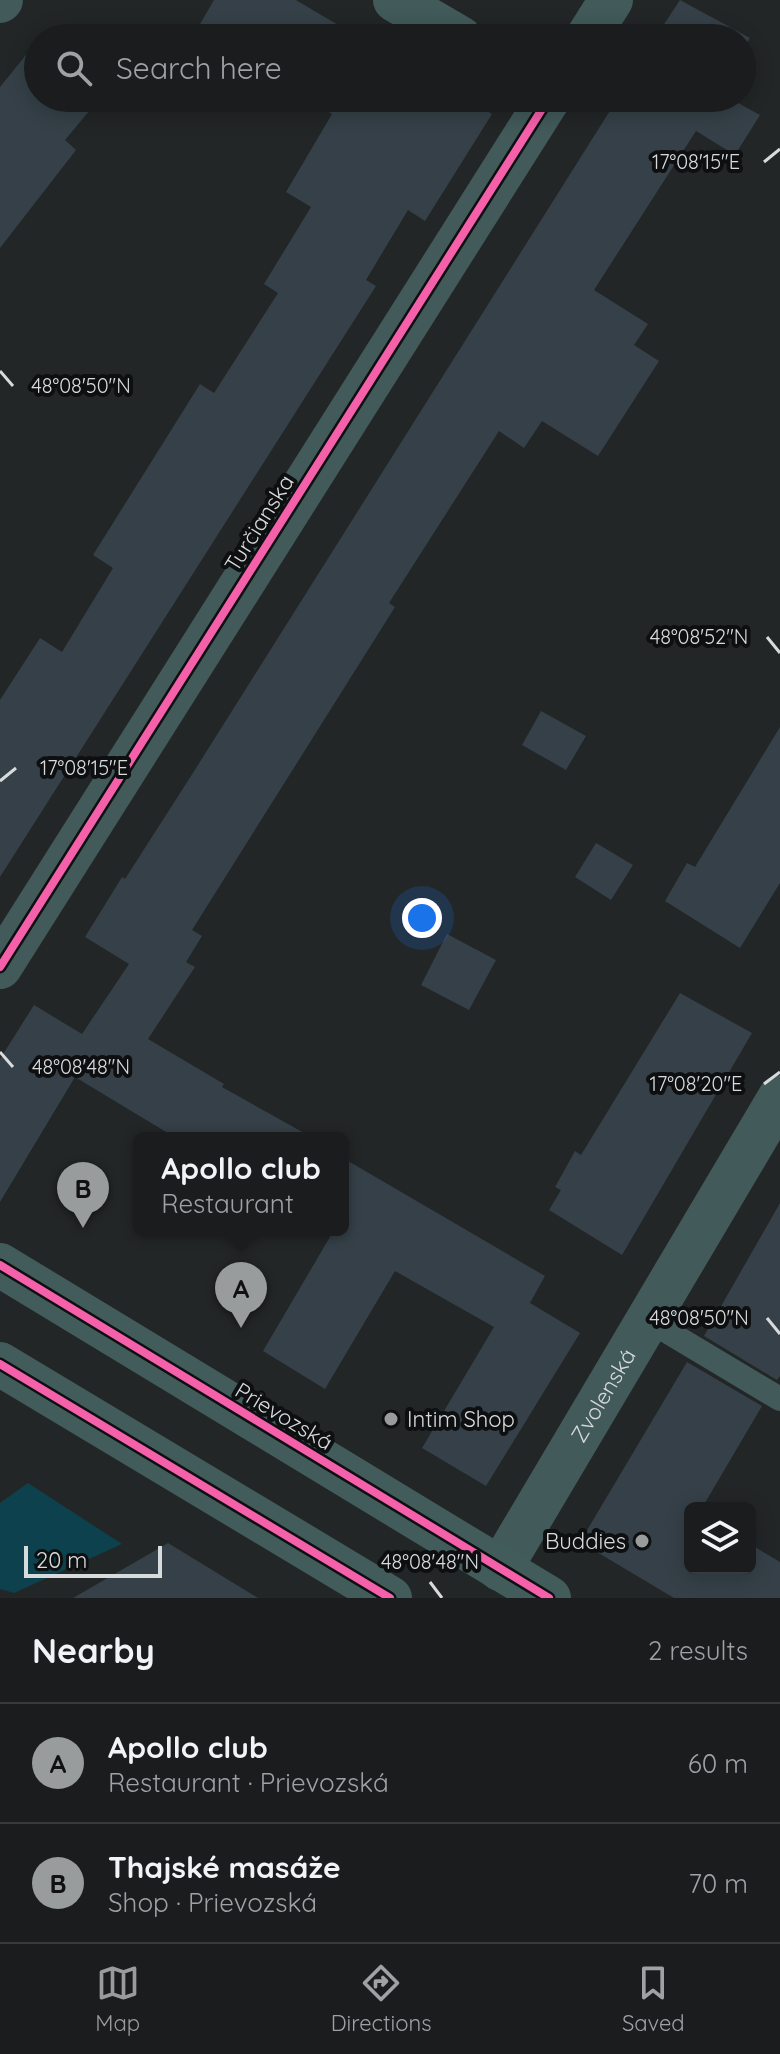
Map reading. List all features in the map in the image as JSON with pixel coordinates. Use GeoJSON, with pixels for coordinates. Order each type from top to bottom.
{"type":"FeatureCollection","features":[{"type":"Feature","properties":{"kind":"main road","name":"Prievozská"},"geometry":{"type":"LineString","coordinates":[[0,1265],[549,1598]]}},
{"type":"Feature","properties":{"kind":"main road"},"geometry":{"type":"LineString","coordinates":[[0,1364],[390,1598]]}},
{"type":"Feature","properties":{"kind":"street"},"geometry":{"type":"LineString","coordinates":[[395,0],[436,24]]}},
{"type":"Feature","properties":{"kind":"street"},"geometry":{"type":"LineString","coordinates":[[596,24],[611,0]]}},
{"type":"Feature","properties":{"kind":"street","name":"Turčianska"},"geometry":{"type":"LineString","coordinates":[[0,967],[540,112]]}},
{"type":"Feature","properties":{"kind":"street","name":"Zvolenská"},"geometry":{"type":"LineString","coordinates":[[500,1569],[780,1097]]}},
{"type":"Feature","properties":{"kind":"lane"},"geometry":{"type":"LineString","coordinates":[[648,1320],[780,1399]]}},
{"type":"Feature","properties":{"kind":"shaded area"},"geometry":{"type":"Polygon","coordinates":[[[28,1483],[122,1544],[14,1593],[0,1589],[0,1503],[28,1483]]]}},
{"type":"Feature","properties":{"kind":"building"},"geometry":{"type":"Polygon","coordinates":[[[214,0],[296,0],[336,24],[200,24],[214,0]]]}},
{"type":"Feature","properties":{"kind":"building"},"geometry":{"type":"Polygon","coordinates":[[[680,0],[724,24],[664,24],[680,0]]]}},
{"type":"Feature","properties":{"kind":"building"},"geometry":{"type":"Polygon","coordinates":[[[24,57],[24,112],[88,112],[65,140],[76,150],[0,248],[0,87],[24,57]]]}},
{"type":"Feature","properties":{"kind":"building"},"geometry":{"type":"Polygon","coordinates":[[[329,112],[492,114],[425,221],[408,210],[366,280],[376,286],[0,877],[0,700],[40,638],[62,652],[113,568],[93,555],[200,384],[214,393],[278,293],[264,284],[311,207],[286,192],[332,114],[329,112]]]}},
{"type":"Feature","properties":{"kind":"building"},"geometry":{"type":"Polygon","coordinates":[[[609,112],[755,112],[760,115],[735,155],[696,131],[594,290],[648,324],[634,345],[659,361],[598,456],[542,421],[524,448],[499,431],[389,603],[395,607],[192,930],[202,936],[186,962],[195,967],[148,1039],[224,1084],[222,1087],[302,1132],[166,1132],[75,1077],[0,1202],[0,1059],[34,1005],[82,1034],[129,964],[85,937],[191,776],[609,112]]]}},
{"type":"Feature","properties":{"kind":"building"},"geometry":{"type":"Polygon","coordinates":[[[541,711],[586,736],[566,770],[522,745],[541,711]]]}},
{"type":"Feature","properties":{"kind":"building"},"geometry":{"type":"Polygon","coordinates":[[[780,727],[780,883],[740,948],[665,901],[687,863],[695,867],[780,727]]]}},
{"type":"Feature","properties":{"kind":"building"},"geometry":{"type":"Polygon","coordinates":[[[596,843],[633,865],[611,900],[575,877],[596,843]]]}},
{"type":"Feature","properties":{"kind":"building"},"geometry":{"type":"Polygon","coordinates":[[[447,934],[496,960],[469,1010],[421,985],[447,934]]]}},
{"type":"Feature","properties":{"kind":"building"},"geometry":{"type":"Polygon","coordinates":[[[680,993],[752,1033],[622,1255],[549,1210],[561,1190],[555,1187],[575,1151],[581,1155],[680,993]]]}},
{"type":"Feature","properties":{"kind":"building"},"geometry":{"type":"Polygon","coordinates":[[[349,1162],[545,1276],[530,1303],[580,1333],[486,1486],[422,1448],[494,1327],[395,1271],[325,1389],[263,1351],[330,1236],[349,1236],[349,1162]]]}},
{"type":"Feature","properties":{"kind":"building"},"geometry":{"type":"Polygon","coordinates":[[[780,1203],[780,1376],[777,1380],[704,1336],[780,1203]]]}},
{"type":"Feature","properties":{"kind":"building"},"geometry":{"type":"Polygon","coordinates":[[[687,1362],[762,1406],[706,1502],[684,1502],[684,1574],[756,1574],[756,1548],[780,1562],[780,1598],[674,1598],[580,1542],[687,1362]]]}},
{"type":"Feature","properties":{"kind":"building"},"geometry":{"type":"Polygon","coordinates":[[[168,1543],[258,1598],[73,1598],[168,1543]]]}},
{"type":"Feature","properties":{"kind":"cycle path"},"geometry":{"type":"LineString","coordinates":[[0,967],[540,112]]}},
{"type":"Feature","properties":{"kind":"cycle path"},"geometry":{"type":"LineString","coordinates":[[0,1265],[549,1598]]}},
{"type":"Feature","properties":{"kind":"cycle path"},"geometry":{"type":"LineString","coordinates":[[0,1364],[390,1598]]}},
{"type":"Feature","properties":{"kind":"place","name":"Thajské masáže"},"geometry":{"type":"Point","coordinates":[83,1228]}},
{"type":"Feature","properties":{"kind":"place","name":"Apollo club"},"geometry":{"type":"Point","coordinates":[241,1328]}},
{"type":"Feature","properties":{"kind":"place","name":"Intim Shop"},"geometry":{"type":"Point","coordinates":[391,1419]}},
{"type":"Feature","properties":{"kind":"place","name":"Buddies"},"geometry":{"type":"Point","coordinates":[642,1541]}}]}
